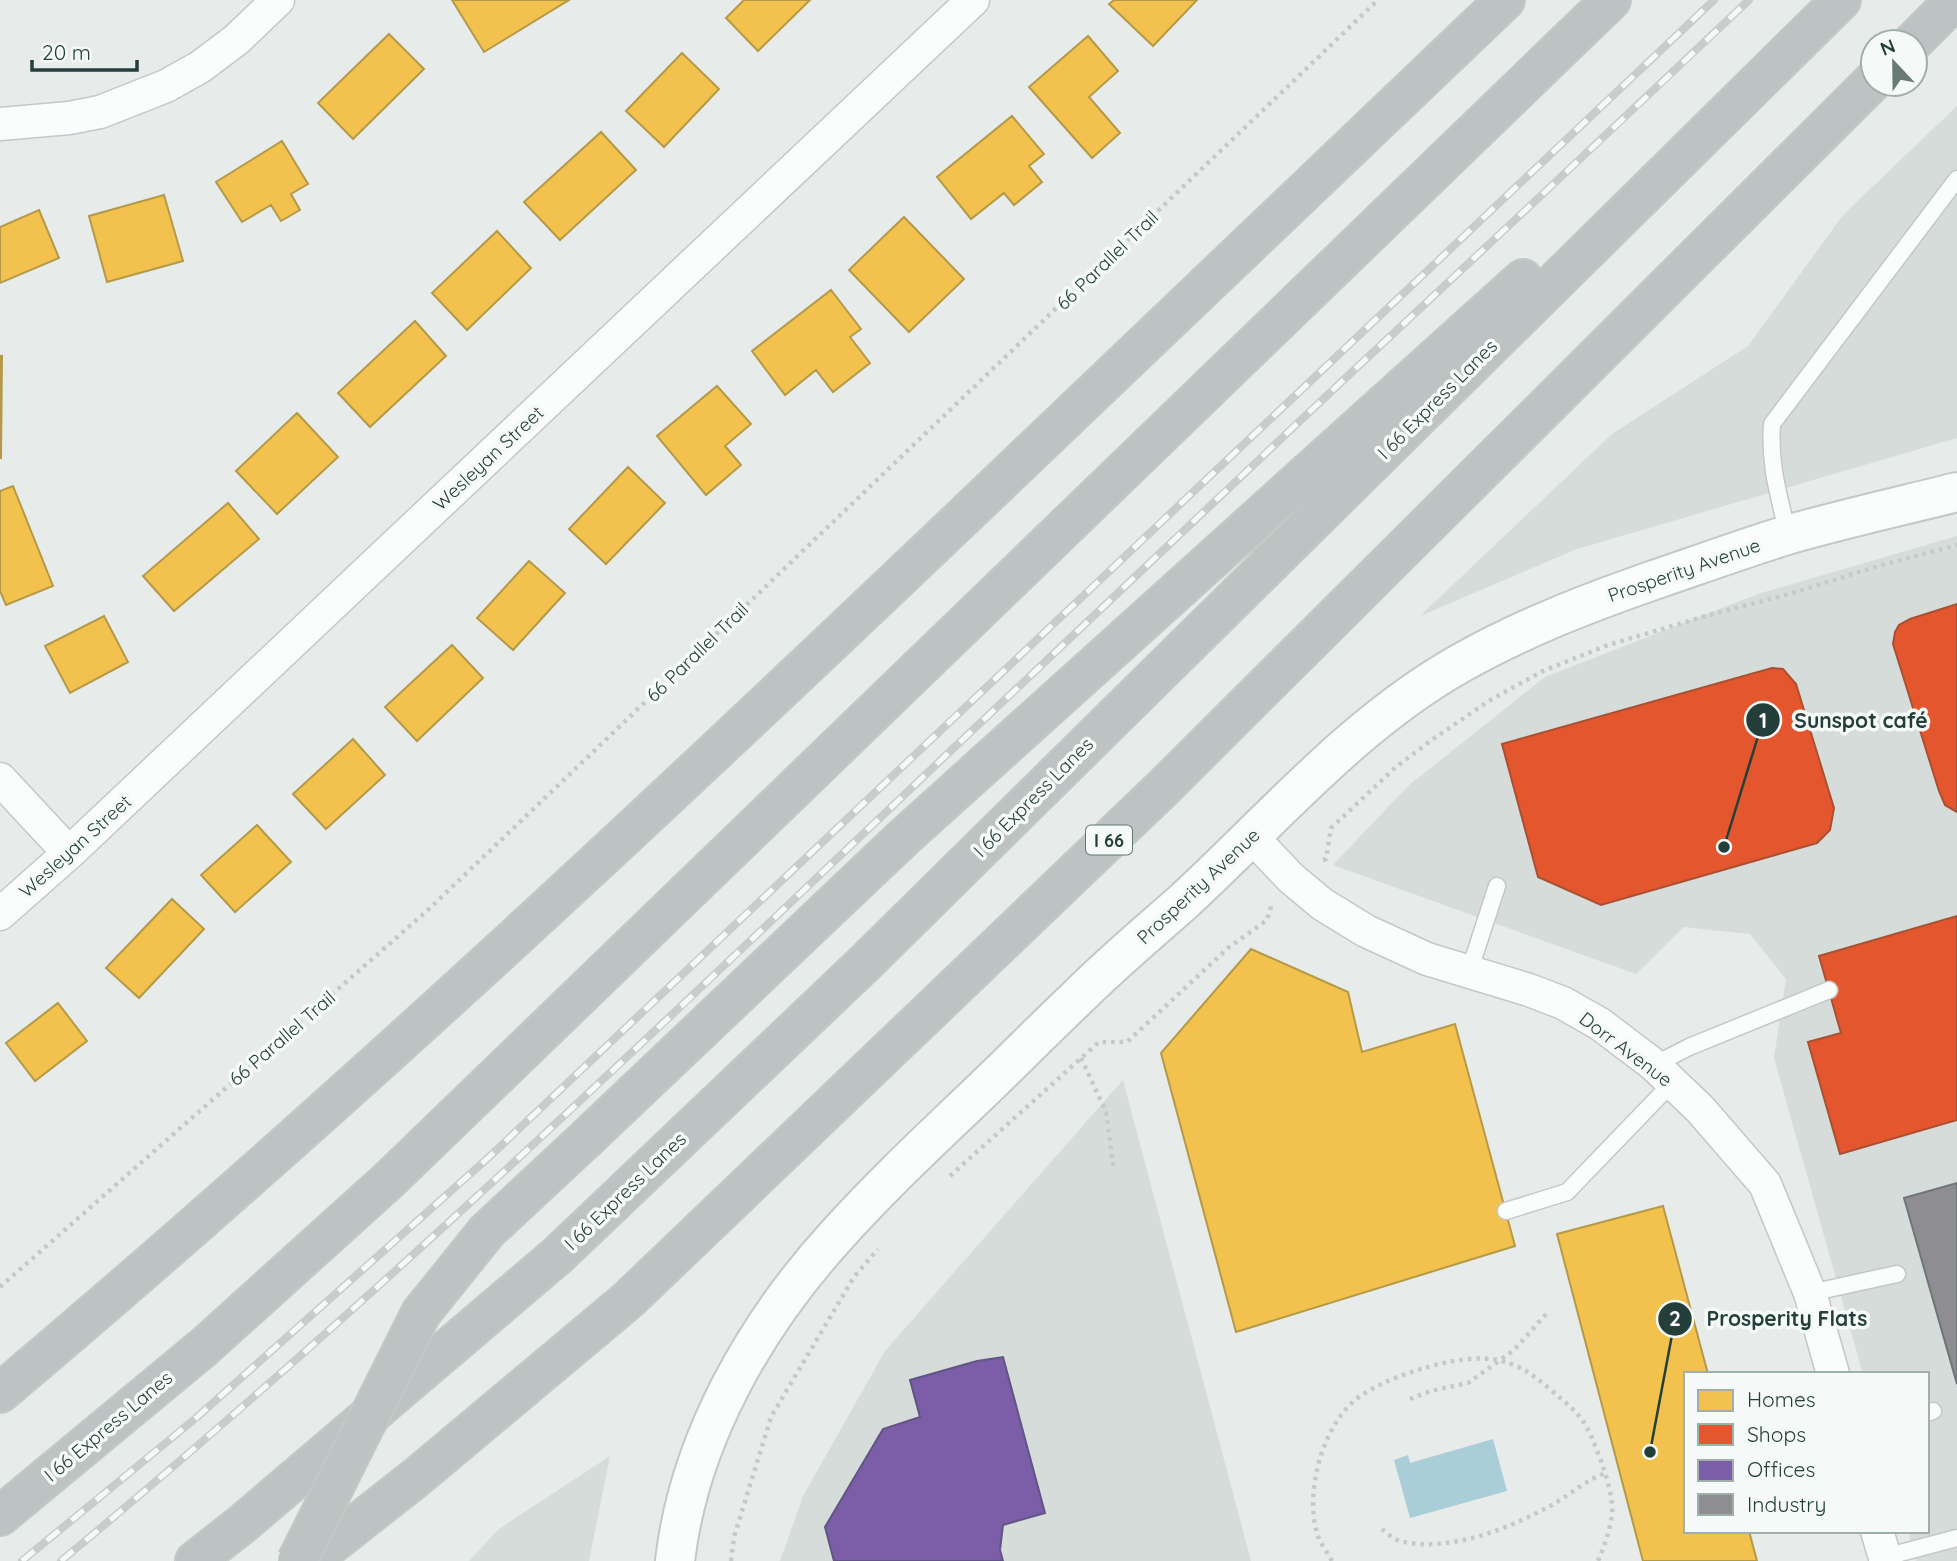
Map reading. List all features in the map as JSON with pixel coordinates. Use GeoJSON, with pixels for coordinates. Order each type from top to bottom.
{"type":"FeatureCollection","features":[{"type":"Feature","properties":{"kind":"highway"},"geometry":{"type":"LineString","coordinates":[[0,1393],[124,1288],[353,1086],[570,888],[1505,0]]}},
{"type":"Feature","properties":{"kind":"highway","name":"I 66 Express Lanes"},"geometry":{"type":"LineString","coordinates":[[0,1516],[204,1347],[389,1180],[1611,0]]}},
{"type":"Feature","properties":{"kind":"highway"},"geometry":{"type":"LineString","coordinates":[[297,1561],[421,1314],[487,1231],[902,839],[1833,0]]}},
{"type":"Feature","properties":{"kind":"highway","name":"I 66 Express Lanes"},"geometry":{"type":"LineString","coordinates":[[195,1561],[578,1236],[866,962],[1841,0]]}},
{"type":"Feature","properties":{"kind":"highway"},"geometry":{"type":"LineString","coordinates":[[1927,28],[1955,0]]}},
{"type":"Feature","properties":{"kind":"highway","name":"I 66"},"geometry":{"type":"LineString","coordinates":[[310,1561],[418,1476],[628,1300],[1163,788],[1859,95]]}},
{"type":"Feature","properties":{"kind":"main road","name":"Prosperity Avenue"},"geometry":{"type":"LineString","coordinates":[[675,1561],[687,1502],[704,1446],[719,1410],[769,1321],[804,1274],[834,1238],[904,1166],[1079,995],[1185,900],[1370,725],[1457,665],[1514,635],[1576,608],[1788,535],[1957,492]]}},
{"type":"Feature","properties":{"kind":"street"},"geometry":{"type":"LineString","coordinates":[[0,124],[69,118],[100,112],[166,86],[200,67],[227,47],[278,0]]}},
{"type":"Feature","properties":{"kind":"street","name":"Wesleyan Street"},"geometry":{"type":"LineString","coordinates":[[0,914],[69,853],[973,0]]}},
{"type":"Feature","properties":{"kind":"street"},"geometry":{"type":"LineString","coordinates":[[0,779],[69,853]]}},
{"type":"Feature","properties":{"kind":"street","name":"Dorr Avenue"},"geometry":{"type":"LineString","coordinates":[[1251,836],[1322,904],[1366,931],[1427,960],[1563,1003],[1600,1024],[1663,1074],[1700,1108],[1765,1184],[1810,1293],[1832,1372]]}},
{"type":"Feature","properties":{"kind":"lane"},"geometry":{"type":"LineString","coordinates":[[1788,535],[1775,480],[1771,450],[1772,425],[1957,179]]}},
{"type":"Feature","properties":{"kind":"lane"},"geometry":{"type":"LineString","coordinates":[[1469,972],[1497,886]]}},
{"type":"Feature","properties":{"kind":"lane"},"geometry":{"type":"LineString","coordinates":[[1506,1211],[1567,1192],[1663,1074],[1689,1047],[1829,990]]}},
{"type":"Feature","properties":{"kind":"lane"},"geometry":{"type":"LineString","coordinates":[[1810,1293],[1897,1275]]}},
{"type":"Feature","properties":{"kind":"lane"},"geometry":{"type":"LineString","coordinates":[[1883,1550],[1957,1538]]}},
{"type":"Feature","properties":{"kind":"path","name":"66 Parallel Trail"},"geometry":{"type":"LineString","coordinates":[[0,1287],[429,909],[1378,0]]}},
{"type":"Feature","properties":{"kind":"path"},"geometry":{"type":"LineString","coordinates":[[944,1182],[1099,1042],[1127,1042],[1228,948],[1267,920],[1270,905],[1291,877],[1326,859],[1331,828],[1396,767],[1492,699],[1543,671],[1621,641],[1957,545]]}},
{"type":"Feature","properties":{"kind":"path"},"geometry":{"type":"LineString","coordinates":[[1081,1058],[1106,1112],[1114,1171]]}},
{"type":"Feature","properties":{"kind":"path"},"geometry":{"type":"LineString","coordinates":[[731,1561],[734,1537],[771,1417],[853,1277],[880,1248]]}},
{"type":"Feature","properties":{"kind":"path"},"geometry":{"type":"LineString","coordinates":[[1410,1399],[1468,1383],[1514,1350],[1546,1313]]}},
{"type":"Feature","properties":{"kind":"path"},"geometry":{"type":"LineString","coordinates":[[1332,1561],[1317,1532],[1313,1493],[1323,1446],[1340,1417],[1355,1401],[1373,1388],[1406,1373],[1443,1362],[1475,1359],[1500,1360],[1530,1372],[1573,1408],[1588,1426],[1606,1473],[1612,1513],[1598,1561]]}},
{"type":"Feature","properties":{"kind":"path"},"geometry":{"type":"LineString","coordinates":[[1382,1530],[1397,1541],[1432,1545],[1468,1539],[1517,1522],[1606,1473]]}},
{"type":"Feature","properties":{"kind":"shaded area"},"geometry":{"type":"Polygon","coordinates":[[[1957,106],[1957,438],[1577,549],[1420,616],[1612,434],[1748,346],[1843,215],[1957,106]]]}},
{"type":"Feature","properties":{"kind":"shaded area"},"geometry":{"type":"Polygon","coordinates":[[[1957,536],[1957,1561],[1916,1561],[1909,1533],[1929,1533],[1929,1372],[1862,1372],[1774,1058],[1786,979],[1750,934],[1684,927],[1636,974],[1333,865],[1408,786],[1545,677],[1758,594],[1957,536]]]}},
{"type":"Feature","properties":{"kind":"shaded area"},"geometry":{"type":"Polygon","coordinates":[[[1123,1080],[1251,1561],[780,1561],[803,1496],[885,1351],[1123,1080]]]}},
{"type":"Feature","properties":{"kind":"shaded area"},"geometry":{"type":"Polygon","coordinates":[[[610,1456],[589,1561],[469,1561],[499,1529],[610,1456]]]}},
{"type":"Feature","properties":{"kind":"water"},"geometry":{"type":"Polygon","coordinates":[[[1493,1439],[1507,1491],[1410,1518],[1394,1460],[1408,1455],[1410,1463],[1493,1439]]]}},
{"type":"Feature","properties":{"kind":"building: Homes"},"geometry":{"type":"Polygon","coordinates":[[[452,0],[569,0],[484,52],[452,0]]]}},
{"type":"Feature","properties":{"kind":"building: Homes"},"geometry":{"type":"Polygon","coordinates":[[[744,0],[810,0],[758,51],[726,18],[744,0]]]}},
{"type":"Feature","properties":{"kind":"building: Homes"},"geometry":{"type":"Polygon","coordinates":[[[1114,0],[1197,0],[1153,46],[1109,4],[1114,0]]]}},
{"type":"Feature","properties":{"kind":"building: Homes"},"geometry":{"type":"Polygon","coordinates":[[[389,34],[424,69],[353,139],[318,103],[389,34]]]}},
{"type":"Feature","properties":{"kind":"building: Homes"},"geometry":{"type":"Polygon","coordinates":[[[1088,36],[1118,71],[1089,97],[1120,133],[1092,158],[1029,87],[1088,36]]]}},
{"type":"Feature","properties":{"kind":"building: Homes"},"geometry":{"type":"Polygon","coordinates":[[[682,53],[719,89],[664,147],[626,111],[682,53]]]}},
{"type":"Feature","properties":{"kind":"building: Homes"},"geometry":{"type":"Polygon","coordinates":[[[1012,116],[1044,154],[1029,166],[1042,182],[1014,205],[1004,193],[971,219],[937,177],[1012,116]]]}},
{"type":"Feature","properties":{"kind":"building: Homes"},"geometry":{"type":"Polygon","coordinates":[[[601,132],[636,170],[560,240],[524,202],[601,132]]]}},
{"type":"Feature","properties":{"kind":"building: Homes"},"geometry":{"type":"Polygon","coordinates":[[[282,141],[308,184],[291,194],[300,210],[281,221],[271,205],[242,222],[216,182],[282,141]]]}},
{"type":"Feature","properties":{"kind":"building: Homes"},"geometry":{"type":"Polygon","coordinates":[[[164,195],[183,261],[107,282],[89,216],[164,195]]]}},
{"type":"Feature","properties":{"kind":"building: Homes"},"geometry":{"type":"Polygon","coordinates":[[[39,210],[59,258],[0,283],[0,227],[39,210]]]}},
{"type":"Feature","properties":{"kind":"building: Homes"},"geometry":{"type":"Polygon","coordinates":[[[904,217],[964,279],[909,332],[849,270],[904,217]]]}},
{"type":"Feature","properties":{"kind":"building: Homes"},"geometry":{"type":"Polygon","coordinates":[[[497,231],[531,268],[467,330],[432,293],[497,231]]]}},
{"type":"Feature","properties":{"kind":"building: Homes"},"geometry":{"type":"Polygon","coordinates":[[[831,290],[861,329],[850,337],[870,363],[833,392],[816,370],[785,395],[752,351],[831,290]]]}},
{"type":"Feature","properties":{"kind":"building: Homes"},"geometry":{"type":"Polygon","coordinates":[[[415,321],[446,356],[370,427],[338,393],[415,321]]]}},
{"type":"Feature","properties":{"kind":"building: Homes"},"geometry":{"type":"Polygon","coordinates":[[[2,356],[1,458],[0,458],[2,356]]]}},
{"type":"Feature","properties":{"kind":"building: Homes"},"geometry":{"type":"Polygon","coordinates":[[[717,386],[751,424],[725,446],[741,465],[706,495],[657,436],[717,386]]]}},
{"type":"Feature","properties":{"kind":"building: Homes"},"geometry":{"type":"Polygon","coordinates":[[[297,413],[338,457],[277,514],[236,471],[297,413]]]}},
{"type":"Feature","properties":{"kind":"building: Homes"},"geometry":{"type":"Polygon","coordinates":[[[628,467],[665,503],[606,564],[569,529],[628,467]]]}},
{"type":"Feature","properties":{"kind":"building: Homes"},"geometry":{"type":"Polygon","coordinates":[[[13,486],[53,586],[6,605],[0,591],[0,491],[13,486]]]}},
{"type":"Feature","properties":{"kind":"building: Homes"},"geometry":{"type":"Polygon","coordinates":[[[228,503],[259,539],[174,611],[143,576],[228,503]]]}},
{"type":"Feature","properties":{"kind":"building: Homes"},"geometry":{"type":"Polygon","coordinates":[[[529,561],[565,593],[513,650],[477,618],[529,561]]]}},
{"type":"Feature","properties":{"kind":"building: Homes"},"geometry":{"type":"Polygon","coordinates":[[[104,616],[128,662],[70,693],[45,646],[104,616]]]}},
{"type":"Feature","properties":{"kind":"building: Homes"},"geometry":{"type":"Polygon","coordinates":[[[452,645],[483,678],[417,741],[385,707],[452,645]]]}},
{"type":"Feature","properties":{"kind":"building: Homes"},"geometry":{"type":"Polygon","coordinates":[[[353,739],[385,775],[326,829],[293,794],[353,739]]]}},
{"type":"Feature","properties":{"kind":"building: Homes"},"geometry":{"type":"Polygon","coordinates":[[[257,825],[291,862],[235,912],[201,875],[257,825]]]}},
{"type":"Feature","properties":{"kind":"building: Homes"},"geometry":{"type":"Polygon","coordinates":[[[172,899],[204,929],[139,998],[106,968],[172,899]]]}},
{"type":"Feature","properties":{"kind":"building: Homes"},"geometry":{"type":"Polygon","coordinates":[[[1251,949],[1348,992],[1362,1052],[1455,1024],[1515,1246],[1236,1332],[1161,1053],[1251,949]]]}},
{"type":"Feature","properties":{"kind":"building: Homes"},"geometry":{"type":"Polygon","coordinates":[[[58,1003],[87,1041],[35,1081],[6,1043],[58,1003]]]}},
{"type":"Feature","properties":{"kind":"building: Homes"},"geometry":{"type":"Polygon","coordinates":[[[1663,1206],[1707,1372],[1684,1372],[1684,1533],[1750,1533],[1757,1561],[1643,1561],[1557,1234],[1663,1206]]]}},
{"type":"Feature","properties":{"kind":"building: Shops"},"geometry":{"type":"Polygon","coordinates":[[[1957,604],[1957,812],[1945,805],[1939,791],[1893,644],[1899,625],[1957,604]]]}},
{"type":"Feature","properties":{"kind":"building: Shops"},"geometry":{"type":"Polygon","coordinates":[[[1772,668],[1783,669],[1796,684],[1834,808],[1830,830],[1817,843],[1601,905],[1538,877],[1502,744],[1772,668]]]}},
{"type":"Feature","properties":{"kind":"building: Shops"},"geometry":{"type":"Polygon","coordinates":[[[1957,916],[1957,1120],[1840,1154],[1808,1042],[1841,1033],[1819,956],[1957,916]]]}},
{"type":"Feature","properties":{"kind":"building: Offices"},"geometry":{"type":"Polygon","coordinates":[[[1003,1357],[1045,1513],[1003,1525],[1000,1550],[1003,1561],[834,1561],[825,1527],[883,1429],[920,1417],[910,1380],[977,1361],[1003,1357]]]}},
{"type":"Feature","properties":{"kind":"building: Industry"},"geometry":{"type":"Polygon","coordinates":[[[1957,1183],[1957,1384],[1904,1198],[1957,1183]]]}},
{"type":"Feature","properties":{"kind":"railway"},"geometry":{"type":"LineString","coordinates":[[22,1561],[196,1418],[488,1158],[1714,0]]}},
{"type":"Feature","properties":{"kind":"railway"},"geometry":{"type":"LineString","coordinates":[[61,1561],[287,1368],[508,1168],[1749,0]]}},
{"type":"Feature","properties":{"kind":"place","name":"Sunspot café"},"geometry":{"type":"Point","coordinates":[1724,847]}},
{"type":"Feature","properties":{"kind":"place","name":"Prosperity Flats"},"geometry":{"type":"Point","coordinates":[1650,1452]}}]}
